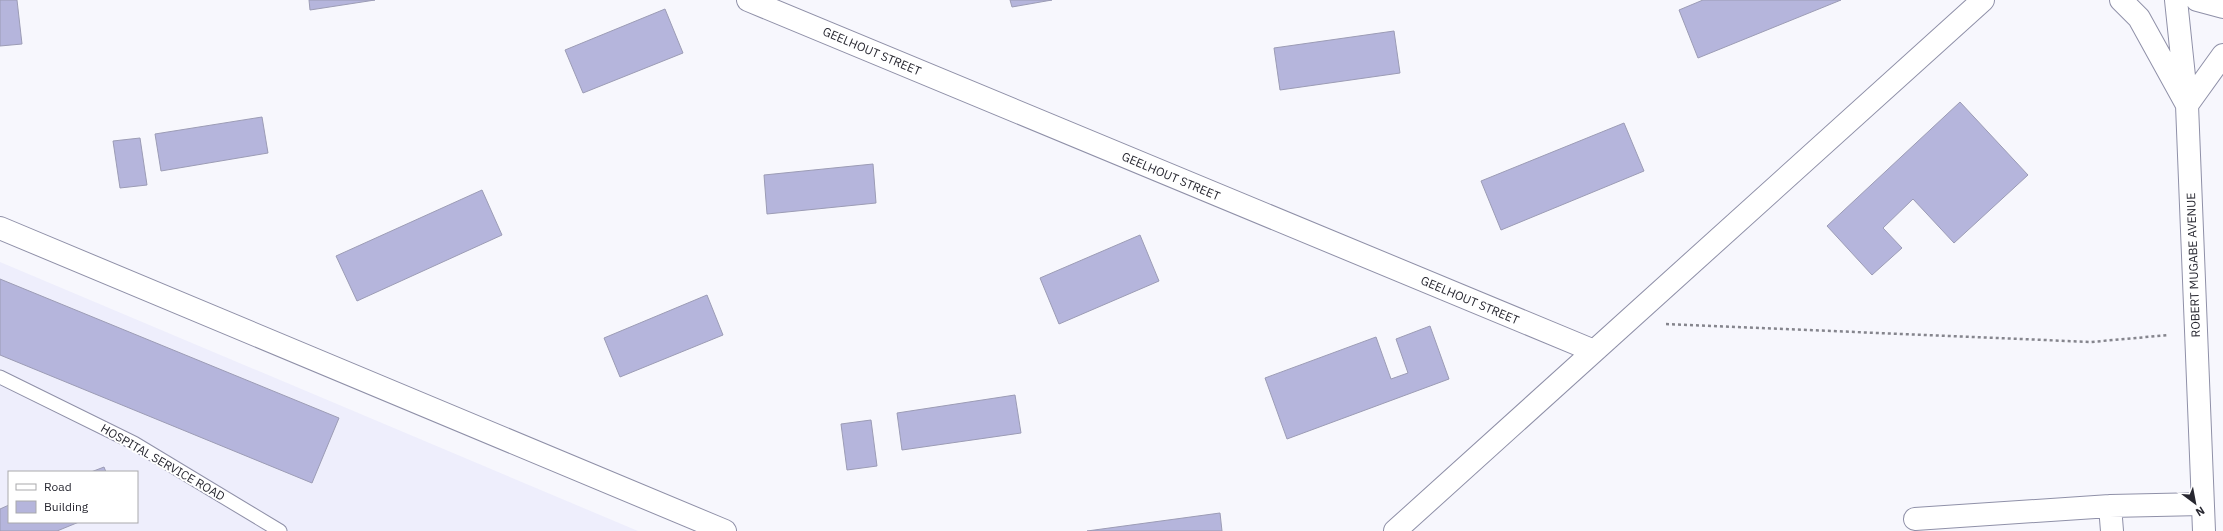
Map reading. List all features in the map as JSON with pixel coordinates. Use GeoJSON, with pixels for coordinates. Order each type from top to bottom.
{"type":"FeatureCollection","features":[{"type":"Feature","properties":{"kind":"street","name":"GEELHOUT STREET"},"geometry":{"type":"LineString","coordinates":[[748,0],[1594,351]]}},
{"type":"Feature","properties":{"kind":"street"},"geometry":{"type":"LineString","coordinates":[[1395,531],[1983,0]]}},
{"type":"Feature","properties":{"kind":"street"},"geometry":{"type":"LineString","coordinates":[[2121,0],[2139,18],[2187,105],[2223,55]]}},
{"type":"Feature","properties":{"kind":"street","name":"ROBERT MUGABE AVENUE"},"geometry":{"type":"LineString","coordinates":[[2176,0],[2187,105],[2204,531]]}},
{"type":"Feature","properties":{"kind":"street"},"geometry":{"type":"LineString","coordinates":[[2196,0],[2223,7]]}},
{"type":"Feature","properties":{"kind":"street"},"geometry":{"type":"LineString","coordinates":[[0,228],[725,531]]}},
{"type":"Feature","properties":{"kind":"street"},"geometry":{"type":"LineString","coordinates":[[1915,519],[2110,506],[2202,504]]}},
{"type":"Feature","properties":{"kind":"street"},"geometry":{"type":"LineString","coordinates":[[2110,506],[2112,531]]}},
{"type":"Feature","properties":{"kind":"lane","name":"HOSPITAL SERVICE ROAD"},"geometry":{"type":"LineString","coordinates":[[0,378],[134,443],[280,531]]}},
{"type":"Feature","properties":{"kind":"path"},"geometry":{"type":"LineString","coordinates":[[1626,322],[2091,342],[2195,332]]}},
{"type":"Feature","properties":{"kind":"shaded area"},"geometry":{"type":"Polygon","coordinates":[[[0,262],[638,531],[0,531],[0,262]]]}},
{"type":"Feature","properties":{"kind":"building"},"geometry":{"type":"Polygon","coordinates":[[[0,0],[17,0],[22,44],[0,46],[0,0]]]}},
{"type":"Feature","properties":{"kind":"building"},"geometry":{"type":"Polygon","coordinates":[[[309,0],[375,0],[310,10],[309,0]]]}},
{"type":"Feature","properties":{"kind":"building"},"geometry":{"type":"Polygon","coordinates":[[[1010,0],[1052,0],[1012,7],[1010,0]]]}},
{"type":"Feature","properties":{"kind":"building"},"geometry":{"type":"Polygon","coordinates":[[[1703,0],[1841,0],[1698,58],[1679,10],[1703,0]]]}},
{"type":"Feature","properties":{"kind":"building"},"geometry":{"type":"Polygon","coordinates":[[[665,9],[683,53],[583,93],[565,50],[665,9]]]}},
{"type":"Feature","properties":{"kind":"building"},"geometry":{"type":"Polygon","coordinates":[[[1394,31],[1400,73],[1280,90],[1274,48],[1394,31]]]}},
{"type":"Feature","properties":{"kind":"building"},"geometry":{"type":"Polygon","coordinates":[[[1960,102],[2028,175],[1954,243],[1913,199],[1883,228],[1902,248],[1872,275],[1827,226],[1960,102]]]}},
{"type":"Feature","properties":{"kind":"building"},"geometry":{"type":"Polygon","coordinates":[[[262,117],[268,153],[161,171],[155,134],[262,117]]]}},
{"type":"Feature","properties":{"kind":"building"},"geometry":{"type":"Polygon","coordinates":[[[1624,123],[1644,171],[1501,230],[1481,181],[1624,123]]]}},
{"type":"Feature","properties":{"kind":"building"},"geometry":{"type":"Polygon","coordinates":[[[140,138],[147,185],[120,188],[113,141],[140,138]]]}},
{"type":"Feature","properties":{"kind":"building"},"geometry":{"type":"Polygon","coordinates":[[[873,164],[876,203],[767,214],[764,175],[873,164]]]}},
{"type":"Feature","properties":{"kind":"building"},"geometry":{"type":"Polygon","coordinates":[[[482,190],[502,235],[357,301],[336,256],[482,190]]]}},
{"type":"Feature","properties":{"kind":"building"},"geometry":{"type":"Polygon","coordinates":[[[1140,235],[1159,281],[1059,324],[1040,278],[1140,235]]]}},
{"type":"Feature","properties":{"kind":"building"},"geometry":{"type":"Polygon","coordinates":[[[0,279],[339,418],[312,483],[0,355],[0,279]]]}},
{"type":"Feature","properties":{"kind":"building"},"geometry":{"type":"Polygon","coordinates":[[[707,295],[723,335],[620,377],[604,338],[707,295]]]}},
{"type":"Feature","properties":{"kind":"building"},"geometry":{"type":"Polygon","coordinates":[[[1430,326],[1449,379],[1287,439],[1265,378],[1376,337],[1391,379],[1408,373],[1396,339],[1430,326]]]}},
{"type":"Feature","properties":{"kind":"building"},"geometry":{"type":"Polygon","coordinates":[[[1015,395],[1021,433],[902,450],[897,413],[1015,395]]]}},
{"type":"Feature","properties":{"kind":"building"},"geometry":{"type":"Polygon","coordinates":[[[871,420],[877,466],[847,470],[841,424],[871,420]]]}},
{"type":"Feature","properties":{"kind":"building"},"geometry":{"type":"Polygon","coordinates":[[[104,467],[106,471],[94,471],[104,467]]]}},
{"type":"Feature","properties":{"kind":"building"},"geometry":{"type":"Polygon","coordinates":[[[8,505],[8,523],[77,523],[57,531],[0,531],[0,509],[8,505]]]}},
{"type":"Feature","properties":{"kind":"building"},"geometry":{"type":"Polygon","coordinates":[[[1220,513],[1222,531],[1087,531],[1220,513]]]}}]}
